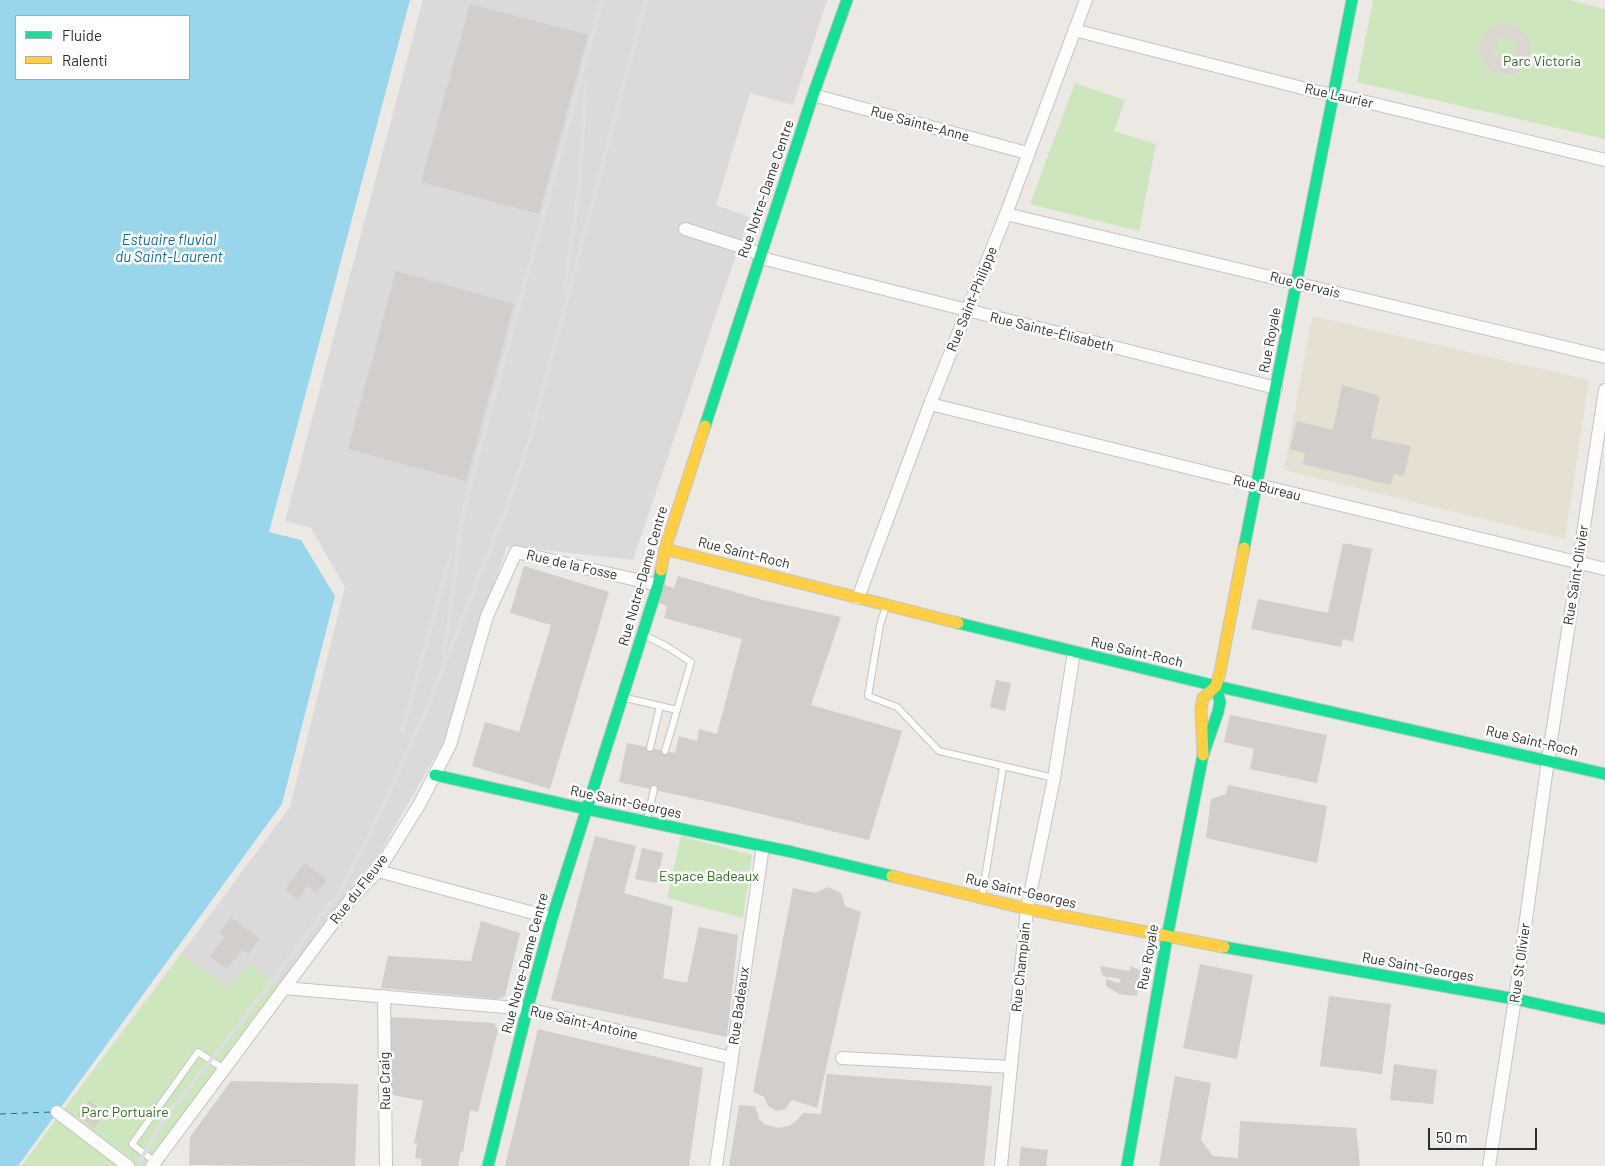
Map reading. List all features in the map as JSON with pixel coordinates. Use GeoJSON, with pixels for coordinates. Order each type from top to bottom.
{"type":"FeatureCollection","features":[{"type":"Feature","properties":{"kind":"main road","name":"Rue Notre-Dame Centre"},"geometry":{"type":"LineString","coordinates":[[488,1166],[552,918],[658,584],[665,549],[760,255],[847,0]]}},
{"type":"Feature","properties":{"kind":"main road","name":"Rue Royale"},"geometry":{"type":"LineString","coordinates":[[1127,1166],[1167,937],[1203,755],[1220,702],[1216,686],[1258,486],[1352,0]]}},
{"type":"Feature","properties":{"kind":"main road","name":"Rue Saint-Roch"},"geometry":{"type":"LineString","coordinates":[[665,549],[886,606],[1216,686],[1605,774]]}},
{"type":"Feature","properties":{"kind":"main road","name":"Rue Royale"},"geometry":{"type":"LineString","coordinates":[[1203,755],[1201,708],[1203,698],[1216,686]]}},
{"type":"Feature","properties":{"kind":"main road","name":"Rue Saint-Georges"},"geometry":{"type":"LineString","coordinates":[[434,775],[763,846],[1027,909],[1167,937],[1515,999],[1605,1019]]}},
{"type":"Feature","properties":{"kind":"street","name":"Rue Saint-Philippe"},"geometry":{"type":"LineString","coordinates":[[858,598],[930,404],[1006,214],[1027,153],[1086,0]]}},
{"type":"Feature","properties":{"kind":"street","name":"Rue Laurier"},"geometry":{"type":"LineString","coordinates":[[1074,30],[1605,160]]}},
{"type":"Feature","properties":{"kind":"street","name":"Rue Sainte-Anne"},"geometry":{"type":"LineString","coordinates":[[814,95],[1027,153]]}},
{"type":"Feature","properties":{"kind":"street","name":"Rue Gervais"},"geometry":{"type":"LineString","coordinates":[[1006,214],[1605,358]]}},
{"type":"Feature","properties":{"kind":"street","name":"Rue Sainte-Élisabeth"},"geometry":{"type":"LineString","coordinates":[[685,229],[751,250],[769,260],[1276,388]]}},
{"type":"Feature","properties":{"kind":"street","name":"Rue Saint-Olivier"},"geometry":{"type":"LineString","coordinates":[[1548,760],[1605,390]]}},
{"type":"Feature","properties":{"kind":"street","name":"Rue Bureau"},"geometry":{"type":"LineString","coordinates":[[930,404],[1258,486],[1605,569]]}},
{"type":"Feature","properties":{"kind":"street","name":"Rue de la Fosse"},"geometry":{"type":"LineString","coordinates":[[516,552],[658,584]]}},
{"type":"Feature","properties":{"kind":"street","name":"Rue du Fleuve"},"geometry":{"type":"LineString","coordinates":[[153,1164],[350,900],[378,871],[419,805],[450,745],[487,616],[516,552]]}},
{"type":"Feature","properties":{"kind":"street","name":"Rue Champlain"},"geometry":{"type":"LineString","coordinates":[[1000,1166],[1027,909],[1054,778],[1074,652]]}},
{"type":"Feature","properties":{"kind":"street","name":"Rue St Olivier"},"geometry":{"type":"LineString","coordinates":[[1489,1166],[1515,999],[1548,760]]}},
{"type":"Feature","properties":{"kind":"street","name":"Rue Badeaux"},"geometry":{"type":"LineString","coordinates":[[716,1166],[763,846]]}},
{"type":"Feature","properties":{"kind":"street"},"geometry":{"type":"LineString","coordinates":[[378,871],[552,918]]}},
{"type":"Feature","properties":{"kind":"street","name":"Rue Saint-Antoine"},"geometry":{"type":"LineString","coordinates":[[284,988],[528,1009],[732,1058]]}},
{"type":"Feature","properties":{"kind":"street","name":"Rue Craig"},"geometry":{"type":"LineString","coordinates":[[384,996],[386,1166]]}},
{"type":"Feature","properties":{"kind":"street"},"geometry":{"type":"LineString","coordinates":[[842,1058],[1011,1067]]}},
{"type":"Feature","properties":{"kind":"street"},"geometry":{"type":"LineString","coordinates":[[57,1112],[128,1166]]}},
{"type":"Feature","properties":{"kind":"lane"},"geometry":{"type":"LineString","coordinates":[[886,606],[880,625],[868,696],[897,707],[939,751],[1054,778]]}},
{"type":"Feature","properties":{"kind":"lane"},"geometry":{"type":"LineString","coordinates":[[642,634],[691,662],[665,751]]}},
{"type":"Feature","properties":{"kind":"lane"},"geometry":{"type":"LineString","coordinates":[[622,697],[677,710]]}},
{"type":"Feature","properties":{"kind":"lane"},"geometry":{"type":"LineString","coordinates":[[650,748],[660,706]]}},
{"type":"Feature","properties":{"kind":"lane"},"geometry":{"type":"LineString","coordinates":[[981,898],[1003,767]]}},
{"type":"Feature","properties":{"kind":"lane"},"geometry":{"type":"LineString","coordinates":[[646,822],[654,789]]}},
{"type":"Feature","properties":{"kind":"lane"},"geometry":{"type":"LineString","coordinates":[[153,1164],[132,1144],[198,1052],[224,1069]]}},
{"type":"Feature","properties":{"kind":"shaded area"},"geometry":{"type":"Polygon","coordinates":[[[423,0],[827,0],[793,105],[750,93],[716,205],[749,217],[633,560],[507,546],[445,739],[373,865],[280,985],[249,964],[229,987],[181,954],[290,807],[345,587],[311,528],[285,521],[423,0]]]}},
{"type":"Feature","properties":{"kind":"shaded area"},"geometry":{"type":"Polygon","coordinates":[[[1499,24],[1510,24],[1521,29],[1530,42],[1531,49],[1527,64],[1515,74],[1498,74],[1486,67],[1482,61],[1479,46],[1482,38],[1492,27],[1499,24]],[[1498,38],[1494,56],[1512,61],[1517,42],[1498,38]]]}},
{"type":"Feature","properties":{"kind":"shaded area"},"geometry":{"type":"Polygon","coordinates":[[[1312,316],[1589,380],[1565,539],[1284,470],[1312,316]]]}},
{"type":"Feature","properties":{"kind":"green space","name":"Parc Victoria"},"geometry":{"type":"Polygon","coordinates":[[[1373,0],[1569,0],[1605,9],[1605,139],[1357,82],[1373,0]]]}},
{"type":"Feature","properties":{"kind":"green space"},"geometry":{"type":"Polygon","coordinates":[[[1075,83],[1125,100],[1114,131],[1156,144],[1139,231],[1030,204],[1075,83]]]}},
{"type":"Feature","properties":{"kind":"green space","name":"Espace Badeaux"},"geometry":{"type":"Polygon","coordinates":[[[681,836],[752,855],[743,918],[667,898],[681,836]]]}},
{"type":"Feature","properties":{"kind":"green space","name":"Parc Portuaire"},"geometry":{"type":"Polygon","coordinates":[[[181,954],[229,987],[249,964],[280,985],[148,1166],[21,1166],[181,954]]]}},
{"type":"Feature","properties":{"kind":"water","name":"Estuaire fluvial du Saint-Laurent"},"geometry":{"type":"Polygon","coordinates":[[[0,0],[410,0],[269,532],[301,540],[335,596],[282,804],[18,1166],[0,1166],[0,0]]]}},
{"type":"Feature","properties":{"kind":"building"},"geometry":{"type":"Polygon","coordinates":[[[470,4],[588,35],[539,214],[421,182],[470,4]]]}},
{"type":"Feature","properties":{"kind":"building"},"geometry":{"type":"Polygon","coordinates":[[[396,271],[514,304],[466,481],[348,449],[396,271]]]}},
{"type":"Feature","properties":{"kind":"building"},"geometry":{"type":"Polygon","coordinates":[[[1342,385],[1380,396],[1371,438],[1411,446],[1404,476],[1394,474],[1390,485],[1303,464],[1305,453],[1290,449],[1297,421],[1333,430],[1342,385]]]}},
{"type":"Feature","properties":{"kind":"building"},"geometry":{"type":"Polygon","coordinates":[[[1343,543],[1372,549],[1353,642],[1343,639],[1341,647],[1251,629],[1258,599],[1328,613],[1343,543]]]}},
{"type":"Feature","properties":{"kind":"building"},"geometry":{"type":"Polygon","coordinates":[[[524,566],[609,592],[550,789],[472,766],[485,722],[519,732],[551,625],[510,613],[524,566]]]}},
{"type":"Feature","properties":{"kind":"building"},"geometry":{"type":"Polygon","coordinates":[[[678,576],[763,600],[841,617],[811,705],[902,731],[869,840],[619,782],[627,743],[675,753],[679,736],[697,741],[699,729],[717,734],[742,639],[664,618],[667,606],[659,603],[664,585],[674,588],[678,576]]]}},
{"type":"Feature","properties":{"kind":"building"},"geometry":{"type":"Polygon","coordinates":[[[996,680],[1011,683],[1005,711],[990,707],[996,680]]]}},
{"type":"Feature","properties":{"kind":"building"},"geometry":{"type":"Polygon","coordinates":[[[1230,715],[1327,735],[1317,783],[1250,769],[1254,749],[1224,742],[1230,715]]]}},
{"type":"Feature","properties":{"kind":"building"},"geometry":{"type":"Polygon","coordinates":[[[1228,785],[1327,806],[1317,863],[1206,838],[1211,799],[1226,794],[1228,785]]]}},
{"type":"Feature","properties":{"kind":"building"},"geometry":{"type":"Polygon","coordinates":[[[595,836],[636,846],[624,893],[673,907],[663,978],[687,983],[699,927],[738,935],[727,1037],[551,1000],[595,836]]]}},
{"type":"Feature","properties":{"kind":"building"},"geometry":{"type":"Polygon","coordinates":[[[642,848],[663,853],[657,883],[635,879],[642,848]]]}},
{"type":"Feature","properties":{"kind":"building"},"geometry":{"type":"Polygon","coordinates":[[[305,863],[327,880],[316,893],[307,886],[298,899],[285,889],[305,863]]]}},
{"type":"Feature","properties":{"kind":"building"},"geometry":{"type":"Polygon","coordinates":[[[828,887],[841,893],[845,906],[861,912],[817,1108],[792,1100],[785,1109],[776,1111],[768,1106],[764,1097],[753,1092],[793,888],[815,893],[828,887]]]}},
{"type":"Feature","properties":{"kind":"building"},"geometry":{"type":"Polygon","coordinates":[[[231,917],[260,939],[248,954],[242,950],[227,969],[210,956],[225,937],[219,933],[231,917]]]}},
{"type":"Feature","properties":{"kind":"building"},"geometry":{"type":"Polygon","coordinates":[[[481,921],[520,933],[505,996],[499,999],[381,988],[388,956],[471,961],[481,921]]]}},
{"type":"Feature","properties":{"kind":"building"},"geometry":{"type":"Polygon","coordinates":[[[1200,964],[1253,975],[1237,1059],[1183,1048],[1200,964]]]}},
{"type":"Feature","properties":{"kind":"building"},"geometry":{"type":"Polygon","coordinates":[[[1100,966],[1130,971],[1130,966],[1140,970],[1137,996],[1119,994],[1106,986],[1106,979],[1119,983],[1121,979],[1103,976],[1100,966]]]}},
{"type":"Feature","properties":{"kind":"building"},"geometry":{"type":"Polygon","coordinates":[[[1329,996],[1391,1004],[1382,1074],[1320,1066],[1329,996]]]}},
{"type":"Feature","properties":{"kind":"building"},"geometry":{"type":"Polygon","coordinates":[[[389,1017],[494,1023],[498,1030],[478,1112],[470,1110],[463,1152],[461,1151],[458,1166],[421,1166],[422,1159],[415,1158],[417,1143],[414,1143],[423,1101],[388,1094],[389,1017]]]}},
{"type":"Feature","properties":{"kind":"building"},"geometry":{"type":"Polygon","coordinates":[[[538,1029],[703,1068],[689,1166],[505,1166],[538,1029]]]}},
{"type":"Feature","properties":{"kind":"building"},"geometry":{"type":"Polygon","coordinates":[[[1394,1064],[1437,1070],[1433,1104],[1390,1100],[1394,1064]]]}},
{"type":"Feature","properties":{"kind":"building"},"geometry":{"type":"Polygon","coordinates":[[[827,1074],[992,1086],[984,1166],[729,1166],[739,1105],[755,1106],[759,1119],[764,1124],[778,1128],[789,1126],[803,1113],[821,1114],[827,1074]]]}},
{"type":"Feature","properties":{"kind":"building"},"geometry":{"type":"Polygon","coordinates":[[[1175,1076],[1211,1083],[1201,1140],[1213,1156],[1238,1158],[1240,1121],[1356,1128],[1360,1166],[1159,1166],[1175,1076]]]}},
{"type":"Feature","properties":{"kind":"building"},"geometry":{"type":"Polygon","coordinates":[[[231,1081],[358,1084],[355,1166],[189,1165],[190,1137],[231,1081]]]}},
{"type":"Feature","properties":{"kind":"building"},"geometry":{"type":"Polygon","coordinates":[[[89,1100],[105,1113],[94,1128],[77,1115],[89,1100]]]}},
{"type":"Feature","properties":{"kind":"building"},"geometry":{"type":"Polygon","coordinates":[[[1021,1147],[1048,1150],[1046,1166],[1019,1166],[1021,1147]]]}},
{"type":"Feature","properties":{"kind":"ferry route"},"geometry":{"type":"LineString","coordinates":[[0,1114],[52,1112]]}},
{"type":"Feature","properties":{"kind":"railway"},"geometry":{"type":"LineString","coordinates":[[443,654],[449,622],[460,529],[470,485],[602,0]]}},
{"type":"Feature","properties":{"kind":"railway"},"geometry":{"type":"LineString","coordinates":[[137,1166],[166,1116],[234,1031],[340,891],[365,845],[425,713],[507,506],[531,435],[646,0]]}},
{"type":"Feature","properties":{"kind":"railway"},"geometry":{"type":"LineString","coordinates":[[565,288],[579,189],[586,82]]}},
{"type":"Feature","properties":{"kind":"railway"},"geometry":{"type":"LineString","coordinates":[[402,732],[451,553]]}},
{"type":"Feature","properties":{"kind":"traffic: fast"},"geometry":{"type":"LineString","coordinates":[[705,426],[813,95],[847,0]]}},
{"type":"Feature","properties":{"kind":"traffic: fast"},"geometry":{"type":"LineString","coordinates":[[1244,548],[1352,0]]}},
{"type":"Feature","properties":{"kind":"traffic: fast"},"geometry":{"type":"LineString","coordinates":[[488,1166],[552,918],[658,585],[661,570]]}},
{"type":"Feature","properties":{"kind":"traffic: fast"},"geometry":{"type":"LineString","coordinates":[[958,623],[1216,686],[1605,774]]}},
{"type":"Feature","properties":{"kind":"traffic: fast"},"geometry":{"type":"LineString","coordinates":[[1127,1166],[1167,937],[1203,755],[1220,702],[1216,686]]}},
{"type":"Feature","properties":{"kind":"traffic: fast"},"geometry":{"type":"LineString","coordinates":[[435,775],[792,852],[892,876]]}},
{"type":"Feature","properties":{"kind":"traffic: fast"},"geometry":{"type":"LineString","coordinates":[[1224,947],[1515,999],[1605,1019]]}},
{"type":"Feature","properties":{"kind":"traffic: slow"},"geometry":{"type":"LineString","coordinates":[[661,570],[665,549],[705,426]]}},
{"type":"Feature","properties":{"kind":"traffic: slow"},"geometry":{"type":"LineString","coordinates":[[1203,755],[1201,708],[1203,698],[1216,686],[1220,672],[1244,548]]}},
{"type":"Feature","properties":{"kind":"traffic: slow"},"geometry":{"type":"LineString","coordinates":[[665,549],[958,623]]}},
{"type":"Feature","properties":{"kind":"traffic: slow"},"geometry":{"type":"LineString","coordinates":[[892,876],[1027,909],[1224,947]]}}]}
